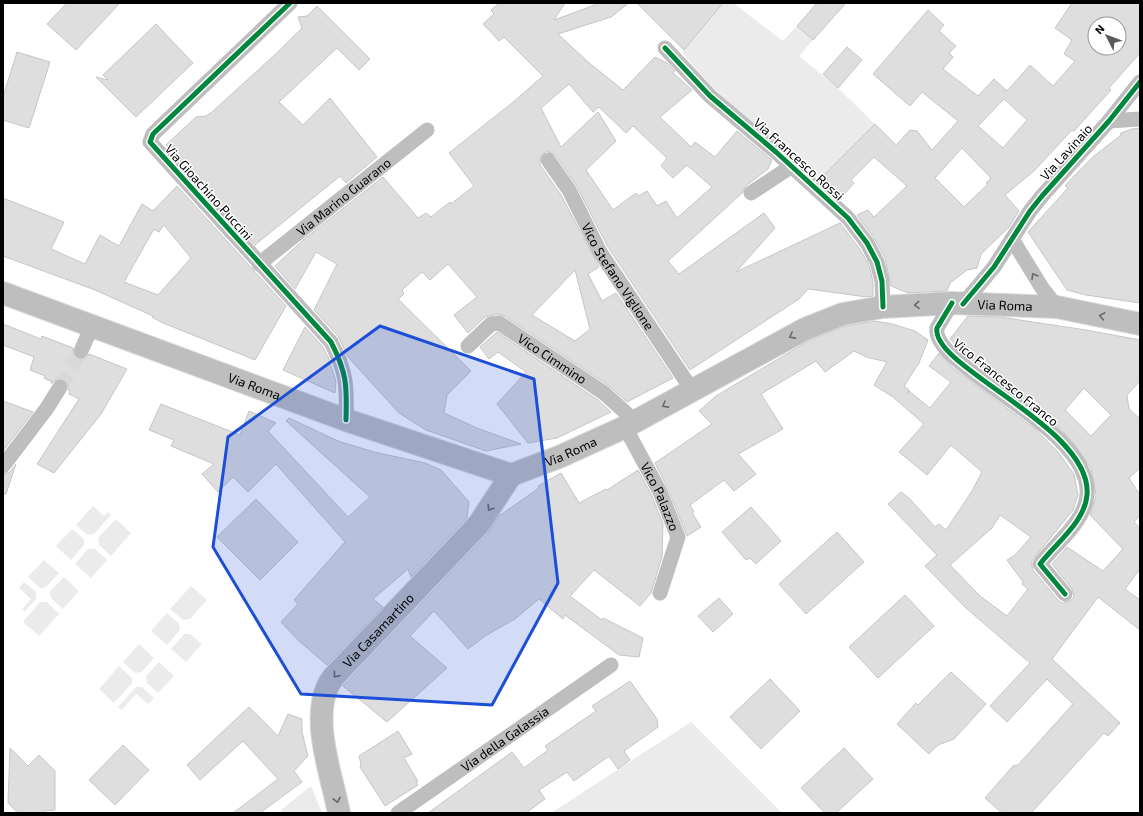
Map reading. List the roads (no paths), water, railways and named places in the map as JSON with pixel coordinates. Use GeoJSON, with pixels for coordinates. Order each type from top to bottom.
{"type":"FeatureCollection","features":[{"type":"Feature","properties":{"kind":"main road","name":"Via Roma"},"geometry":{"type":"LineString","coordinates":[[3,292],[346,420],[512,475],[559,457],[630,424],[805,329],[843,314],[883,307],[958,304],[1057,307],[1140,324]]}},
{"type":"Feature","properties":{"kind":"main road","name":"Via Casamartino"},"geometry":{"type":"LineString","coordinates":[[339,813],[322,729],[322,702],[327,687],[342,668],[479,524],[512,475]]}},
{"type":"Feature","properties":{"kind":"street","name":"Via Gioachino Puccini"},"geometry":{"type":"LineString","coordinates":[[290,3],[153,134],[150,142],[330,342],[341,363],[348,386],[346,420]]}},
{"type":"Feature","properties":{"kind":"street","name":"Via Francesco Rossi"},"geometry":{"type":"LineString","coordinates":[[665,48],[710,96],[792,166],[848,218],[867,243],[877,262],[882,281],[883,307]]}},
{"type":"Feature","properties":{"kind":"street","name":"Via Lavinaio"},"geometry":{"type":"LineString","coordinates":[[958,304],[994,267],[1042,196],[1109,121],[1140,82]]}},
{"type":"Feature","properties":{"kind":"street"},"geometry":{"type":"LineString","coordinates":[[1109,121],[1140,119]]}},
{"type":"Feature","properties":{"kind":"street","name":"Via Marino Guarano"},"geometry":{"type":"LineString","coordinates":[[259,264],[427,130]]}},
{"type":"Feature","properties":{"kind":"street","name":"Vico Stefano Viglione"},"geometry":{"type":"LineString","coordinates":[[548,160],[569,190],[600,252],[692,390]]}},
{"type":"Feature","properties":{"kind":"street"},"geometry":{"type":"LineString","coordinates":[[751,193],[792,166]]}},
{"type":"Feature","properties":{"kind":"street"},"geometry":{"type":"LineString","coordinates":[[1012,239],[1042,288],[1057,307]]}},
{"type":"Feature","properties":{"kind":"street","name":"Vico Francesco Franco"},"geometry":{"type":"LineString","coordinates":[[958,304],[937,328],[936,333],[940,343],[967,368],[1046,427],[1074,457],[1084,476],[1087,494],[1082,512],[1071,528],[1045,556],[1040,565],[1065,594]]}},
{"type":"Feature","properties":{"kind":"street","name":"Vico Cimmino"},"geometry":{"type":"LineString","coordinates":[[468,346],[492,324],[499,323],[604,393],[630,424]]}},
{"type":"Feature","properties":{"kind":"street"},"geometry":{"type":"LineString","coordinates":[[80,351],[92,326]]}},
{"type":"Feature","properties":{"kind":"street"},"geometry":{"type":"LineString","coordinates":[[3,466],[47,408],[60,387]]}},
{"type":"Feature","properties":{"kind":"street","name":"Vico Palazzo"},"geometry":{"type":"LineString","coordinates":[[630,424],[678,537],[660,593]]}},
{"type":"Feature","properties":{"kind":"street","name":"Via della Galassia"},"geometry":{"type":"LineString","coordinates":[[398,813],[611,665]]}},
{"type":"Feature","properties":{"kind":"tunnel"},"geometry":{"type":"LineString","coordinates":[[60,387],[81,351]]}}]}
